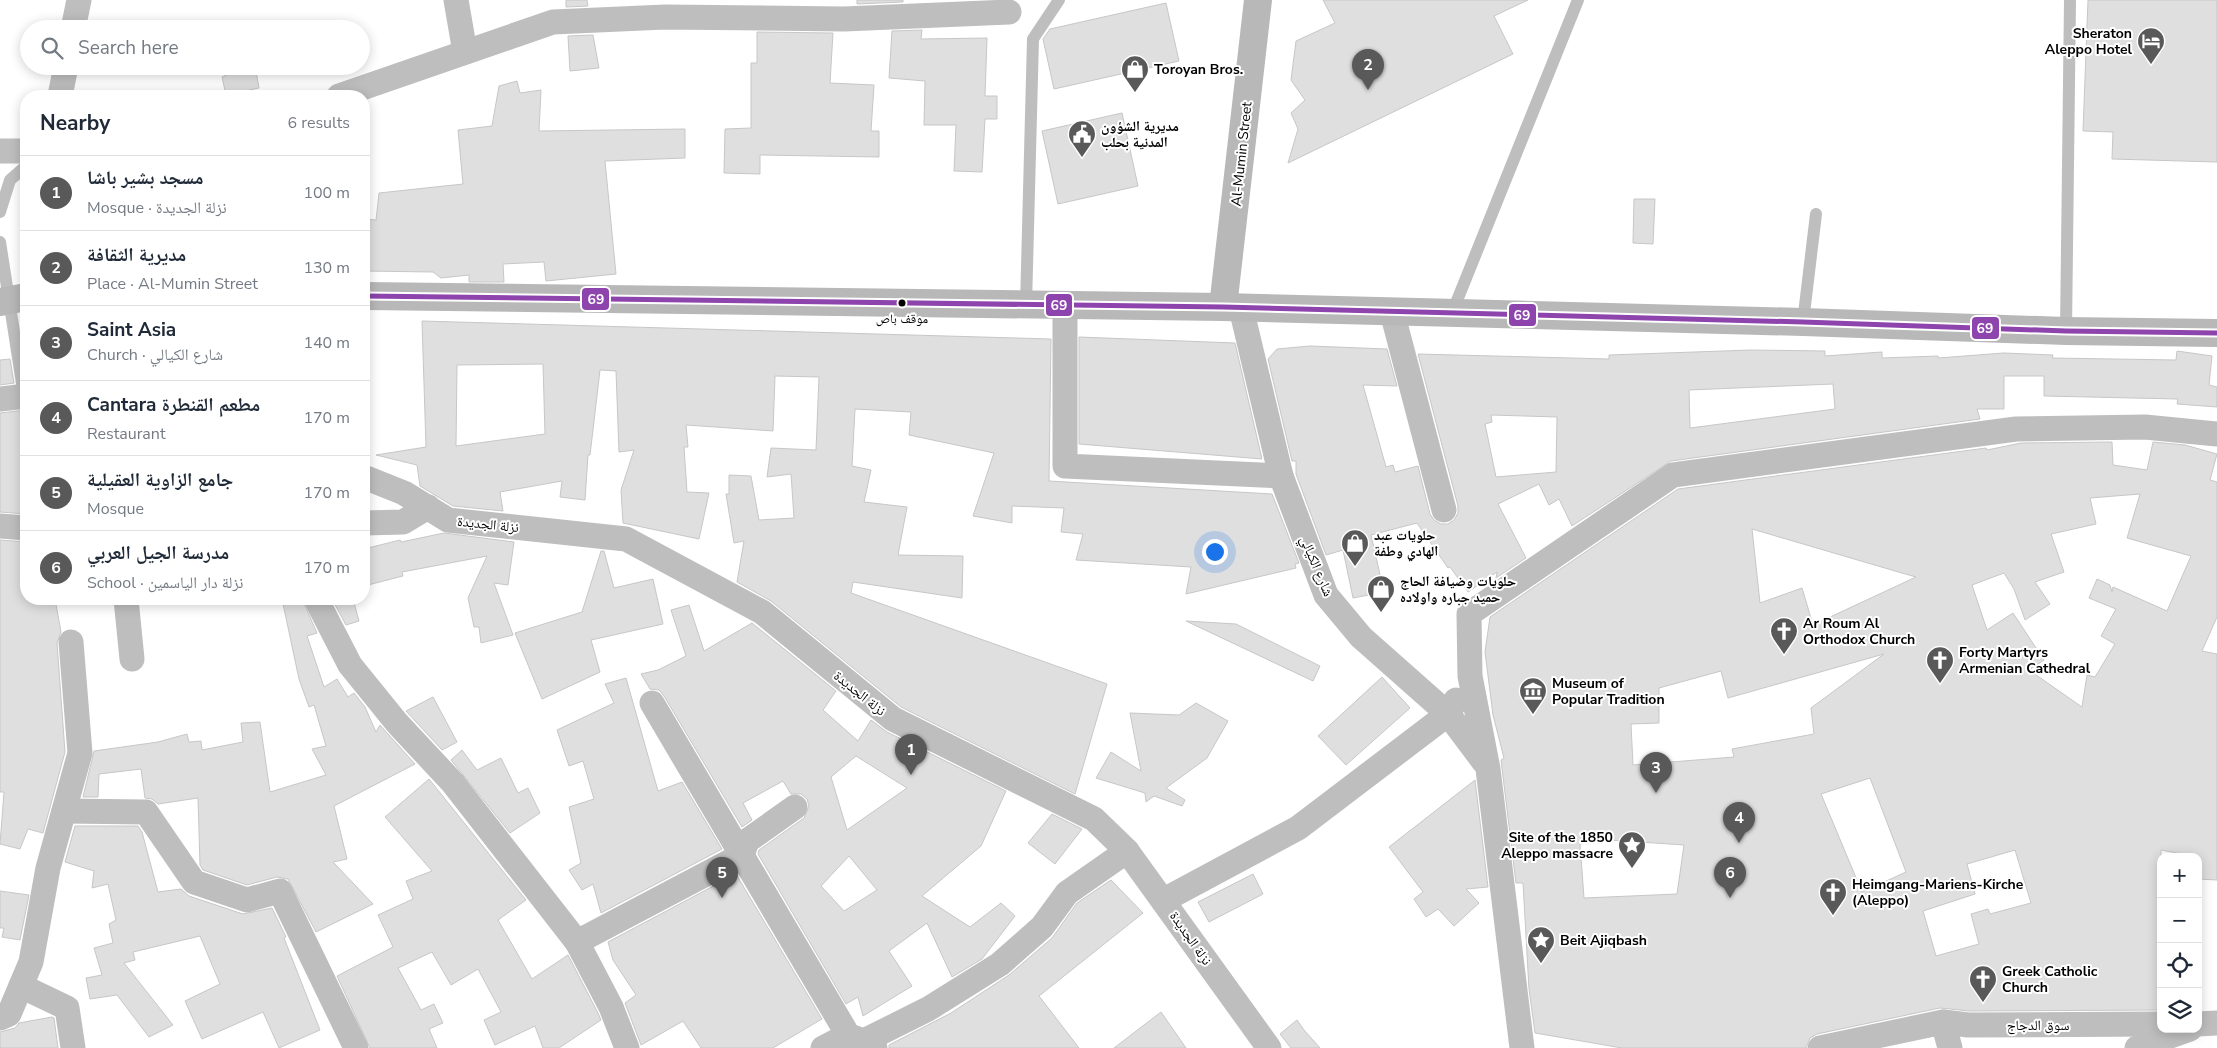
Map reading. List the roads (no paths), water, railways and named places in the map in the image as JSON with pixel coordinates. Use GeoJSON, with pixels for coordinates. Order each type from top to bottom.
{"type":"FeatureCollection","features":[{"type":"Feature","properties":{"kind":"main road","name":"Al-Mumin Street"},"geometry":{"type":"LineString","coordinates":[[1232,308],[1258,0]]}},
{"type":"Feature","properties":{"kind":"main road"},"geometry":{"type":"LineString","coordinates":[[370,296],[1232,308],[1803,322],[2066,331],[2217,333]]}},
{"type":"Feature","properties":{"kind":"street"},"geometry":{"type":"LineString","coordinates":[[75,20],[79,0]]}},
{"type":"Feature","properties":{"kind":"street"},"geometry":{"type":"LineString","coordinates":[[456,0],[465,52]]}},
{"type":"Feature","properties":{"kind":"street"},"geometry":{"type":"LineString","coordinates":[[357,90],[411,73],[465,52],[553,22],[665,17],[844,19],[1009,12]]}},
{"type":"Feature","properties":{"kind":"street"},"geometry":{"type":"LineString","coordinates":[[61,90],[64,75]]}},
{"type":"Feature","properties":{"kind":"street"},"geometry":{"type":"LineString","coordinates":[[0,151],[20,151]]}},
{"type":"Feature","properties":{"kind":"street"},"geometry":{"type":"LineString","coordinates":[[1065,306],[1065,466],[1281,476]]}},
{"type":"Feature","properties":{"kind":"street","name":"شارع الكيالي"},"geometry":{"type":"LineString","coordinates":[[1232,308],[1281,476],[1326,594],[1361,636],[1448,714],[1488,769]]}},
{"type":"Feature","properties":{"kind":"street"},"geometry":{"type":"LineString","coordinates":[[1392,312],[1444,510]]}},
{"type":"Feature","properties":{"kind":"street"},"geometry":{"type":"LineString","coordinates":[[1522,1048],[1488,769],[1470,676],[1469,614],[1673,475],[2016,429],[2145,427],[2217,434]]}},
{"type":"Feature","properties":{"kind":"street","name":"نزلة الجديدة"},"geometry":{"type":"LineString","coordinates":[[370,479],[404,493],[448,520],[626,539],[762,612],[893,719],[1094,819],[1127,851],[1269,1048]]}},
{"type":"Feature","properties":{"kind":"street"},"geometry":{"type":"LineString","coordinates":[[370,523],[403,522],[428,507]]}},
{"type":"Feature","properties":{"kind":"street"},"geometry":{"type":"LineString","coordinates":[[0,526],[20,528]]}},
{"type":"Feature","properties":{"kind":"street"},"geometry":{"type":"LineString","coordinates":[[127,605],[132,659]]}},
{"type":"Feature","properties":{"kind":"street"},"geometry":{"type":"LineString","coordinates":[[319,605],[350,665],[397,724],[453,783],[577,942],[611,1007],[627,1048]]}},
{"type":"Feature","properties":{"kind":"street"},"geometry":{"type":"LineString","coordinates":[[0,1018],[9,1014],[31,962],[48,868],[80,753],[72,642]]}},
{"type":"Feature","properties":{"kind":"street"},"geometry":{"type":"LineString","coordinates":[[1164,900],[1298,828],[1448,714],[1470,676]]}},
{"type":"Feature","properties":{"kind":"street"},"geometry":{"type":"LineString","coordinates":[[652,703],[742,855],[862,1041]]}},
{"type":"Feature","properties":{"kind":"street"},"geometry":{"type":"LineString","coordinates":[[577,942],[742,855],[747,841],[795,807]]}},
{"type":"Feature","properties":{"kind":"street"},"geometry":{"type":"LineString","coordinates":[[64,811],[146,812],[194,882],[247,900],[280,891],[356,1048]]}},
{"type":"Feature","properties":{"kind":"street"},"geometry":{"type":"LineString","coordinates":[[823,1048],[862,1041],[928,1009],[1000,964],[1042,927],[1067,893],[1127,851]]}},
{"type":"Feature","properties":{"kind":"street"},"geometry":{"type":"LineString","coordinates":[[21,986],[67,1008],[73,1048]]}},
{"type":"Feature","properties":{"kind":"street"},"geometry":{"type":"LineString","coordinates":[[1943,1022],[1950,1048]]}},
{"type":"Feature","properties":{"kind":"street","name":"سوق الدجاج"},"geometry":{"type":"LineString","coordinates":[[1820,1048],[1943,1022],[1968,1025],[2157,1024]]}},
{"type":"Feature","properties":{"kind":"street"},"geometry":{"type":"LineString","coordinates":[[2137,1048],[2179,1033]]}},
{"type":"Feature","properties":{"kind":"lane"},"geometry":{"type":"LineString","coordinates":[[1026,305],[1033,39],[1059,0]]}},
{"type":"Feature","properties":{"kind":"lane"},"geometry":{"type":"LineString","coordinates":[[1452,313],[1578,0]]}},
{"type":"Feature","properties":{"kind":"lane"},"geometry":{"type":"LineString","coordinates":[[2066,331],[2070,0]]}},
{"type":"Feature","properties":{"kind":"lane"},"geometry":{"type":"LineString","coordinates":[[0,212],[10,180],[20,171]]}},
{"type":"Feature","properties":{"kind":"lane"},"geometry":{"type":"LineString","coordinates":[[1803,322],[1816,214]]}},
{"type":"Feature","properties":{"kind":"lane"},"geometry":{"type":"LineString","coordinates":[[0,242],[12,300],[19,355],[17,397]]}},
{"type":"Feature","properties":{"kind":"place","name":"Sheraton Aleppo Hotel"},"geometry":{"type":"Point","coordinates":[2151,65]}},
{"type":"Feature","properties":{"kind":"place","name":"مديرية الثقافة"},"geometry":{"type":"Point","coordinates":[1368,90]}},
{"type":"Feature","properties":{"kind":"place","name":"Toroyan Bros."},"geometry":{"type":"Point","coordinates":[1135,93]}},
{"type":"Feature","properties":{"kind":"place","name":"مديرية الشؤون المدنية بحلب"},"geometry":{"type":"Point","coordinates":[1082,158]}},
{"type":"Feature","properties":{"kind":"place","name":"موقف باص"},"geometry":{"type":"Point","coordinates":[902,303]}},
{"type":"Feature","properties":{"kind":"place","name":"حلويات عبد الهادي وطفة"},"geometry":{"type":"Point","coordinates":[1355,567]}},
{"type":"Feature","properties":{"kind":"place","name":"حلويات وضيافة الحاج حميد جباره واولاده"},"geometry":{"type":"Point","coordinates":[1381,613]}},
{"type":"Feature","properties":{"kind":"place","name":"Ar Roum Al Orthodox Church"},"geometry":{"type":"Point","coordinates":[1784,655]}},
{"type":"Feature","properties":{"kind":"place","name":"Forty Martyrs Armenian Cathedral"},"geometry":{"type":"Point","coordinates":[1940,684]}},
{"type":"Feature","properties":{"kind":"place","name":"Museum of Popular Tradition"},"geometry":{"type":"Point","coordinates":[1533,715]}},
{"type":"Feature","properties":{"kind":"place","name":"مسجد بشير باشا"},"geometry":{"type":"Point","coordinates":[911,775]}},
{"type":"Feature","properties":{"kind":"place","name":"Saint Asia"},"geometry":{"type":"Point","coordinates":[1656,793]}},
{"type":"Feature","properties":{"kind":"place","name":"Cantara مطعم القنطرة"},"geometry":{"type":"Point","coordinates":[1739,843]}},
{"type":"Feature","properties":{"kind":"place","name":"Site of the 1850 Aleppo massacre"},"geometry":{"type":"Point","coordinates":[1632,869]}},
{"type":"Feature","properties":{"kind":"place","name":"جامع الزاوية العقيلية"},"geometry":{"type":"Point","coordinates":[722,898]}},
{"type":"Feature","properties":{"kind":"place","name":"مدرسة الجيل العربي"},"geometry":{"type":"Point","coordinates":[1730,898]}},
{"type":"Feature","properties":{"kind":"place","name":"Heimgang-Mariens-Kirche (Aleppo)"},"geometry":{"type":"Point","coordinates":[1833,916]}},
{"type":"Feature","properties":{"kind":"place","name":"Beit Ajiqbash"},"geometry":{"type":"Point","coordinates":[1541,964]}},
{"type":"Feature","properties":{"kind":"place","name":"Greek Catholic Church"},"geometry":{"type":"Point","coordinates":[1983,1003]}}]}
